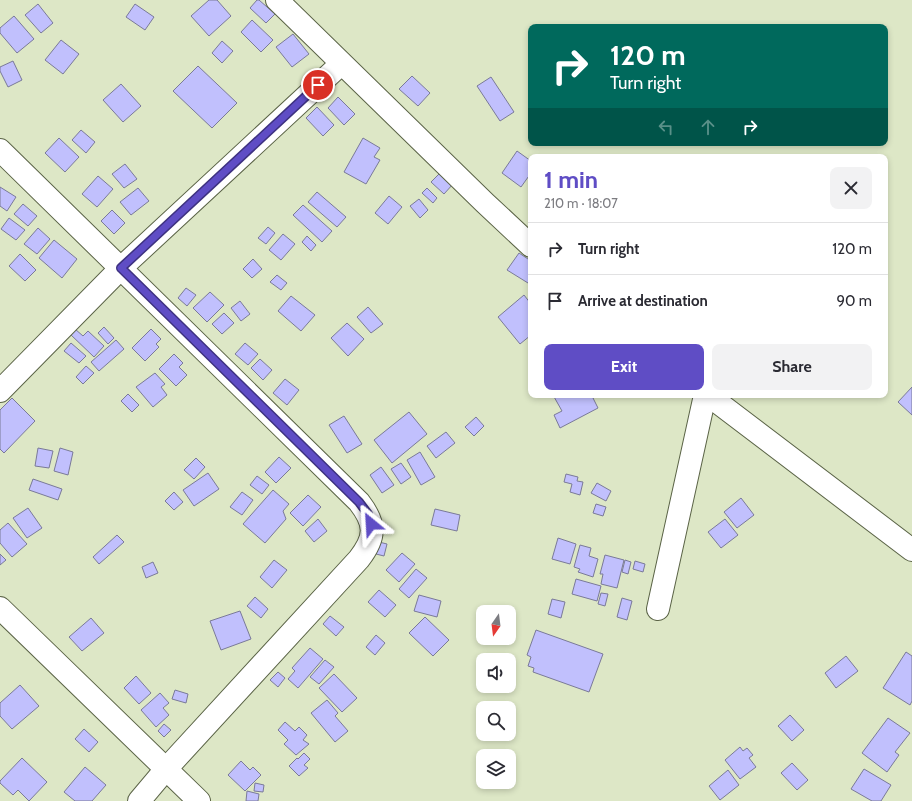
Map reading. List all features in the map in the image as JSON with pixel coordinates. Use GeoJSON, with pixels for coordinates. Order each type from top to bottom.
{"type":"FeatureCollection","features":[{"type":"Feature","properties":{"kind":"street"},"geometry":{"type":"LineString","coordinates":[[277,0],[479,198],[528,243]]}},
{"type":"Feature","properties":{"kind":"street"},"geometry":{"type":"LineString","coordinates":[[0,391],[121,268],[341,64]]}},
{"type":"Feature","properties":{"kind":"street"},"geometry":{"type":"LineString","coordinates":[[0,150],[359,502],[368,514],[371,524],[371,537],[368,548],[359,559],[166,768],[139,801]]}},
{"type":"Feature","properties":{"kind":"street"},"geometry":{"type":"LineString","coordinates":[[658,609],[704,398]]}},
{"type":"Feature","properties":{"kind":"street"},"geometry":{"type":"LineString","coordinates":[[712,398],[912,550]]}},
{"type":"Feature","properties":{"kind":"street"},"geometry":{"type":"LineString","coordinates":[[0,608],[200,801]]}},
{"type":"Feature","properties":{"kind":"building"},"geometry":{"type":"Polygon","coordinates":[[[209,0],[217,0],[231,16],[209,36],[191,16],[209,0]]]}},
{"type":"Feature","properties":{"kind":"building"},"geometry":{"type":"Polygon","coordinates":[[[257,0],[259,0],[275,14],[266,23],[250,8],[257,0]]]}},
{"type":"Feature","properties":{"kind":"building"},"geometry":{"type":"Polygon","coordinates":[[[38,4],[53,23],[41,33],[25,15],[38,4]]]}},
{"type":"Feature","properties":{"kind":"building"},"geometry":{"type":"Polygon","coordinates":[[[135,4],[154,17],[145,30],[126,17],[135,4]]]}},
{"type":"Feature","properties":{"kind":"building"},"geometry":{"type":"Polygon","coordinates":[[[14,16],[34,39],[17,53],[0,33],[0,28],[14,16]]]}},
{"type":"Feature","properties":{"kind":"building"},"geometry":{"type":"Polygon","coordinates":[[[252,20],[273,40],[261,52],[241,32],[252,20]]]}},
{"type":"Feature","properties":{"kind":"building"},"geometry":{"type":"Polygon","coordinates":[[[293,34],[309,54],[292,67],[276,47],[293,34]]]}},
{"type":"Feature","properties":{"kind":"building"},"geometry":{"type":"Polygon","coordinates":[[[61,40],[79,54],[63,74],[45,60],[61,40]]]}},
{"type":"Feature","properties":{"kind":"building"},"geometry":{"type":"Polygon","coordinates":[[[222,41],[233,51],[222,63],[212,53],[222,41]]]}},
{"type":"Feature","properties":{"kind":"building"},"geometry":{"type":"Polygon","coordinates":[[[13,61],[22,80],[8,87],[0,71],[0,67],[13,61]]]}},
{"type":"Feature","properties":{"kind":"building"},"geometry":{"type":"Polygon","coordinates":[[[198,66],[237,103],[212,128],[173,91],[198,66]]]}},
{"type":"Feature","properties":{"kind":"building"},"geometry":{"type":"Polygon","coordinates":[[[412,76],[430,93],[418,106],[399,89],[412,76]]]}},
{"type":"Feature","properties":{"kind":"building"},"geometry":{"type":"Polygon","coordinates":[[[491,77],[514,112],[500,121],[477,86],[491,77]]]}},
{"type":"Feature","properties":{"kind":"building"},"geometry":{"type":"Polygon","coordinates":[[[121,84],[141,106],[123,122],[103,100],[121,84]]]}},
{"type":"Feature","properties":{"kind":"building"},"geometry":{"type":"Polygon","coordinates":[[[338,97],[355,114],[344,125],[328,108],[338,97]]]}},
{"type":"Feature","properties":{"kind":"building"},"geometry":{"type":"Polygon","coordinates":[[[317,107],[334,125],[323,136],[306,118],[317,107]]]}},
{"type":"Feature","properties":{"kind":"building"},"geometry":{"type":"Polygon","coordinates":[[[81,130],[95,142],[86,153],[72,140],[81,130]]]}},
{"type":"Feature","properties":{"kind":"building"},"geometry":{"type":"Polygon","coordinates":[[[59,138],[79,157],[65,172],[45,153],[59,138]]]}},
{"type":"Feature","properties":{"kind":"building"},"geometry":{"type":"Polygon","coordinates":[[[363,138],[380,148],[374,157],[380,160],[366,184],[344,172],[363,138]]]}},
{"type":"Feature","properties":{"kind":"building"},"geometry":{"type":"Polygon","coordinates":[[[517,151],[528,159],[528,177],[521,187],[502,173],[517,151]]]}},
{"type":"Feature","properties":{"kind":"building"},"geometry":{"type":"Polygon","coordinates":[[[125,164],[137,179],[124,188],[112,174],[125,164]]]}},
{"type":"Feature","properties":{"kind":"building"},"geometry":{"type":"Polygon","coordinates":[[[441,172],[453,184],[444,194],[431,182],[441,172]]]}},
{"type":"Feature","properties":{"kind":"building"},"geometry":{"type":"Polygon","coordinates":[[[98,176],[113,189],[97,207],[82,194],[98,176]]]}},
{"type":"Feature","properties":{"kind":"building"},"geometry":{"type":"Polygon","coordinates":[[[0,187],[16,197],[7,211],[0,206],[0,187]]]}},
{"type":"Feature","properties":{"kind":"building"},"geometry":{"type":"Polygon","coordinates":[[[138,188],[149,201],[131,215],[120,202],[138,188]]]}},
{"type":"Feature","properties":{"kind":"building"},"geometry":{"type":"Polygon","coordinates":[[[427,188],[437,198],[433,203],[422,193],[427,188]]]}},
{"type":"Feature","properties":{"kind":"building"},"geometry":{"type":"Polygon","coordinates":[[[317,192],[346,217],[337,227],[308,202],[317,192]]]}},
{"type":"Feature","properties":{"kind":"building"},"geometry":{"type":"Polygon","coordinates":[[[389,196],[402,207],[388,224],[375,213],[389,196]]]}},
{"type":"Feature","properties":{"kind":"building"},"geometry":{"type":"Polygon","coordinates":[[[419,199],[428,210],[420,218],[410,206],[419,199]]]}},
{"type":"Feature","properties":{"kind":"building"},"geometry":{"type":"Polygon","coordinates":[[[23,204],[37,216],[28,226],[14,214],[23,204]]]}},
{"type":"Feature","properties":{"kind":"building"},"geometry":{"type":"Polygon","coordinates":[[[303,205],[332,231],[322,242],[293,215],[303,205]]]}},
{"type":"Feature","properties":{"kind":"building"},"geometry":{"type":"Polygon","coordinates":[[[112,210],[125,223],[114,234],[101,221],[112,210]]]}},
{"type":"Feature","properties":{"kind":"building"},"geometry":{"type":"Polygon","coordinates":[[[9,218],[25,230],[16,240],[1,229],[9,218]]]}},
{"type":"Feature","properties":{"kind":"building"},"geometry":{"type":"Polygon","coordinates":[[[268,227],[275,233],[266,244],[258,238],[268,227]]]}},
{"type":"Feature","properties":{"kind":"building"},"geometry":{"type":"Polygon","coordinates":[[[38,228],[50,239],[37,254],[24,244],[38,228]]]}},
{"type":"Feature","properties":{"kind":"building"},"geometry":{"type":"Polygon","coordinates":[[[283,234],[295,244],[281,260],[269,250],[283,234]]]}},
{"type":"Feature","properties":{"kind":"building"},"geometry":{"type":"Polygon","coordinates":[[[307,236],[316,245],[311,251],[302,242],[307,236]]]}},
{"type":"Feature","properties":{"kind":"building"},"geometry":{"type":"Polygon","coordinates":[[[54,240],[77,259],[62,278],[39,258],[54,240]]]}},
{"type":"Feature","properties":{"kind":"building"},"geometry":{"type":"Polygon","coordinates":[[[519,253],[528,259],[528,283],[507,270],[519,253]]]}},
{"type":"Feature","properties":{"kind":"building"},"geometry":{"type":"Polygon","coordinates":[[[20,254],[36,270],[25,281],[9,266],[20,254]]]}},
{"type":"Feature","properties":{"kind":"building"},"geometry":{"type":"Polygon","coordinates":[[[253,259],[262,269],[252,278],[243,269],[253,259]]]}},
{"type":"Feature","properties":{"kind":"building"},"geometry":{"type":"Polygon","coordinates":[[[277,275],[287,283],[281,290],[270,282],[277,275]]]}},
{"type":"Feature","properties":{"kind":"building"},"geometry":{"type":"Polygon","coordinates":[[[186,288],[196,295],[187,306],[178,298],[186,288]]]}},
{"type":"Feature","properties":{"kind":"building"},"geometry":{"type":"Polygon","coordinates":[[[210,292],[224,305],[207,322],[193,308],[210,292]]]}},
{"type":"Feature","properties":{"kind":"building"},"geometry":{"type":"Polygon","coordinates":[[[524,295],[528,300],[528,337],[520,344],[498,317],[524,295]]]}},
{"type":"Feature","properties":{"kind":"building"},"geometry":{"type":"Polygon","coordinates":[[[291,296],[315,315],[301,331],[278,311],[291,296]]]}},
{"type":"Feature","properties":{"kind":"building"},"geometry":{"type":"Polygon","coordinates":[[[240,301],[250,314],[241,321],[231,308],[240,301]]]}},
{"type":"Feature","properties":{"kind":"building"},"geometry":{"type":"Polygon","coordinates":[[[368,307],[383,324],[371,333],[357,317],[368,307]]]}},
{"type":"Feature","properties":{"kind":"building"},"geometry":{"type":"Polygon","coordinates":[[[224,313],[234,323],[222,334],[212,324],[224,313]]]}},
{"type":"Feature","properties":{"kind":"building"},"geometry":{"type":"Polygon","coordinates":[[[347,323],[364,339],[348,356],[331,338],[347,323]]]}},
{"type":"Feature","properties":{"kind":"building"},"geometry":{"type":"Polygon","coordinates":[[[104,327],[114,338],[108,344],[98,333],[104,327]]]}},
{"type":"Feature","properties":{"kind":"building"},"geometry":{"type":"Polygon","coordinates":[[[75,329],[83,336],[88,331],[104,346],[94,357],[70,334],[75,329]]]}},
{"type":"Feature","properties":{"kind":"building"},"geometry":{"type":"Polygon","coordinates":[[[151,329],[161,339],[156,344],[159,347],[145,361],[132,348],[151,329]]]}},
{"type":"Feature","properties":{"kind":"building"},"geometry":{"type":"Polygon","coordinates":[[[116,340],[124,349],[99,371],[91,362],[116,340]]]}},
{"type":"Feature","properties":{"kind":"building"},"geometry":{"type":"Polygon","coordinates":[[[71,343],[86,356],[79,363],[64,351],[71,343]]]}},
{"type":"Feature","properties":{"kind":"building"},"geometry":{"type":"Polygon","coordinates":[[[245,343],[258,354],[248,365],[235,354],[245,343]]]}},
{"type":"Feature","properties":{"kind":"building"},"geometry":{"type":"Polygon","coordinates":[[[174,354],[183,363],[179,367],[187,375],[176,386],[159,369],[174,354]]]}},
{"type":"Feature","properties":{"kind":"building"},"geometry":{"type":"Polygon","coordinates":[[[260,359],[272,370],[263,380],[251,368],[260,359]]]}},
{"type":"Feature","properties":{"kind":"building"},"geometry":{"type":"Polygon","coordinates":[[[86,366],[94,373],[83,384],[76,377],[86,366]]]}},
{"type":"Feature","properties":{"kind":"building"},"geometry":{"type":"Polygon","coordinates":[[[155,373],[165,384],[161,387],[167,395],[153,407],[136,387],[155,373]]]}},
{"type":"Feature","properties":{"kind":"building"},"geometry":{"type":"Polygon","coordinates":[[[285,379],[299,390],[287,405],[273,393],[285,379]]]}},
{"type":"Feature","properties":{"kind":"building"},"geometry":{"type":"Polygon","coordinates":[[[912,387],[912,415],[898,402],[912,387]]]}},
{"type":"Feature","properties":{"kind":"building"},"geometry":{"type":"Polygon","coordinates":[[[128,394],[139,405],[132,412],[121,401],[128,394]]]}},
{"type":"Feature","properties":{"kind":"building"},"geometry":{"type":"Polygon","coordinates":[[[12,398],[35,421],[4,453],[0,449],[0,410],[12,398]]]}},
{"type":"Feature","properties":{"kind":"building"},"geometry":{"type":"Polygon","coordinates":[[[555,398],[593,398],[598,408],[560,428],[554,415],[562,411],[555,398]]]}},
{"type":"Feature","properties":{"kind":"building"},"geometry":{"type":"Polygon","coordinates":[[[409,412],[427,434],[392,463],[374,440],[409,412]]]}},
{"type":"Feature","properties":{"kind":"building"},"geometry":{"type":"Polygon","coordinates":[[[344,416],[362,444],[347,453],[329,425],[344,416]]]}},
{"type":"Feature","properties":{"kind":"building"},"geometry":{"type":"Polygon","coordinates":[[[476,417],[484,426],[474,436],[465,427],[476,417]]]}},
{"type":"Feature","properties":{"kind":"building"},"geometry":{"type":"Polygon","coordinates":[[[446,432],[455,443],[436,458],[427,446],[446,432]]]}},
{"type":"Feature","properties":{"kind":"building"},"geometry":{"type":"Polygon","coordinates":[[[38,448],[53,451],[49,468],[35,466],[38,448]]]}},
{"type":"Feature","properties":{"kind":"building"},"geometry":{"type":"Polygon","coordinates":[[[60,448],[73,452],[68,475],[54,471],[60,448]]]}},
{"type":"Feature","properties":{"kind":"building"},"geometry":{"type":"Polygon","coordinates":[[[420,452],[435,477],[421,485],[407,460],[420,452]]]}},
{"type":"Feature","properties":{"kind":"building"},"geometry":{"type":"Polygon","coordinates":[[[279,457],[291,468],[276,483],[265,472],[279,457]]]}},
{"type":"Feature","properties":{"kind":"building"},"geometry":{"type":"Polygon","coordinates":[[[196,458],[205,467],[194,479],[184,470],[196,458]]]}},
{"type":"Feature","properties":{"kind":"building"},"geometry":{"type":"Polygon","coordinates":[[[401,463],[411,477],[401,484],[391,469],[401,463]]]}},
{"type":"Feature","properties":{"kind":"building"},"geometry":{"type":"Polygon","coordinates":[[[381,467],[394,485],[382,493],[370,475],[381,467]]]}},
{"type":"Feature","properties":{"kind":"building"},"geometry":{"type":"Polygon","coordinates":[[[208,473],[219,489],[194,506],[183,490],[208,473]]]}},
{"type":"Feature","properties":{"kind":"building"},"geometry":{"type":"Polygon","coordinates":[[[566,474],[578,477],[577,481],[583,482],[580,495],[570,492],[572,484],[564,482],[566,474]]]}},
{"type":"Feature","properties":{"kind":"building"},"geometry":{"type":"Polygon","coordinates":[[[257,476],[269,485],[262,494],[250,485],[257,476]]]}},
{"type":"Feature","properties":{"kind":"building"},"geometry":{"type":"Polygon","coordinates":[[[33,479],[62,489],[58,500],[29,490],[33,479]]]}},
{"type":"Feature","properties":{"kind":"building"},"geometry":{"type":"Polygon","coordinates":[[[597,483],[611,491],[606,501],[591,493],[597,483]]]}},
{"type":"Feature","properties":{"kind":"building"},"geometry":{"type":"Polygon","coordinates":[[[273,490],[289,504],[283,511],[286,519],[265,543],[243,524],[273,490]]]}},
{"type":"Feature","properties":{"kind":"building"},"geometry":{"type":"Polygon","coordinates":[[[174,492],[183,502],[174,510],[165,501],[174,492]]]}},
{"type":"Feature","properties":{"kind":"building"},"geometry":{"type":"Polygon","coordinates":[[[242,492],[253,500],[242,515],[230,507],[242,492]]]}},
{"type":"Feature","properties":{"kind":"building"},"geometry":{"type":"Polygon","coordinates":[[[308,495],[321,507],[303,526],[290,513],[308,495]]]}},
{"type":"Feature","properties":{"kind":"building"},"geometry":{"type":"Polygon","coordinates":[[[741,498],[754,515],[737,528],[724,512],[741,498]]]}},
{"type":"Feature","properties":{"kind":"building"},"geometry":{"type":"Polygon","coordinates":[[[596,504],[606,507],[603,516],[593,513],[596,504]]]}},
{"type":"Feature","properties":{"kind":"building"},"geometry":{"type":"Polygon","coordinates":[[[28,508],[42,528],[27,538],[13,518],[28,508]]]}},
{"type":"Feature","properties":{"kind":"building"},"geometry":{"type":"Polygon","coordinates":[[[435,509],[460,515],[457,531],[431,525],[435,509]]]}},
{"type":"Feature","properties":{"kind":"building"},"geometry":{"type":"Polygon","coordinates":[[[318,519],[327,531],[314,542],[305,531],[318,519]]]}},
{"type":"Feature","properties":{"kind":"building"},"geometry":{"type":"Polygon","coordinates":[[[725,519],[738,535],[721,548],[708,532],[725,519]]]}},
{"type":"Feature","properties":{"kind":"building"},"geometry":{"type":"Polygon","coordinates":[[[8,523],[27,544],[12,557],[0,543],[0,530],[8,523]]]}},
{"type":"Feature","properties":{"kind":"building"},"geometry":{"type":"Polygon","coordinates":[[[117,535],[124,542],[99,564],[93,557],[117,535]]]}},
{"type":"Feature","properties":{"kind":"building"},"geometry":{"type":"Polygon","coordinates":[[[558,538],[576,544],[570,564],[552,559],[558,538]]]}},
{"type":"Feature","properties":{"kind":"building"},"geometry":{"type":"Polygon","coordinates":[[[379,542],[387,544],[384,556],[376,554],[379,542]]]}},
{"type":"Feature","properties":{"kind":"building"},"geometry":{"type":"Polygon","coordinates":[[[580,545],[591,548],[589,556],[598,559],[593,577],[578,572],[580,569],[574,567],[580,545]]]}},
{"type":"Feature","properties":{"kind":"building"},"geometry":{"type":"Polygon","coordinates":[[[402,553],[415,564],[399,582],[386,570],[402,553]]]}},
{"type":"Feature","properties":{"kind":"building"},"geometry":{"type":"Polygon","coordinates":[[[0,554],[6,560],[0,565],[0,554]]]}},
{"type":"Feature","properties":{"kind":"building"},"geometry":{"type":"Polygon","coordinates":[[[605,555],[624,560],[617,588],[601,584],[603,574],[600,574],[605,555]]]}},
{"type":"Feature","properties":{"kind":"building"},"geometry":{"type":"Polygon","coordinates":[[[274,560],[287,570],[272,588],[260,577],[274,560]]]}},
{"type":"Feature","properties":{"kind":"building"},"geometry":{"type":"Polygon","coordinates":[[[625,560],[631,562],[628,574],[622,572],[625,560]]]}},
{"type":"Feature","properties":{"kind":"building"},"geometry":{"type":"Polygon","coordinates":[[[635,561],[645,564],[643,572],[633,569],[635,561]]]}},
{"type":"Feature","properties":{"kind":"building"},"geometry":{"type":"Polygon","coordinates":[[[153,562],[158,573],[146,578],[142,567],[153,562]]]}},
{"type":"Feature","properties":{"kind":"building"},"geometry":{"type":"Polygon","coordinates":[[[416,569],[427,578],[409,598],[399,589],[416,569]]]}},
{"type":"Feature","properties":{"kind":"building"},"geometry":{"type":"Polygon","coordinates":[[[576,579],[601,586],[597,601],[572,594],[576,579]]]}},
{"type":"Feature","properties":{"kind":"building"},"geometry":{"type":"Polygon","coordinates":[[[379,590],[396,605],[385,617],[368,602],[379,590]]]}},
{"type":"Feature","properties":{"kind":"building"},"geometry":{"type":"Polygon","coordinates":[[[601,593],[608,594],[605,606],[598,604],[601,593]]]}},
{"type":"Feature","properties":{"kind":"building"},"geometry":{"type":"Polygon","coordinates":[[[419,595],[441,601],[437,617],[414,611],[419,595]]]}},
{"type":"Feature","properties":{"kind":"building"},"geometry":{"type":"Polygon","coordinates":[[[255,597],[268,609],[261,618],[247,606],[255,597]]]}},
{"type":"Feature","properties":{"kind":"building"},"geometry":{"type":"Polygon","coordinates":[[[622,598],[632,601],[627,620],[617,617],[622,598]]]}},
{"type":"Feature","properties":{"kind":"building"},"geometry":{"type":"Polygon","coordinates":[[[552,599],[565,602],[561,618],[548,614],[552,599]]]}},
{"type":"Feature","properties":{"kind":"building"},"geometry":{"type":"Polygon","coordinates":[[[240,611],[251,639],[221,650],[210,621],[240,611]]]}},
{"type":"Feature","properties":{"kind":"building"},"geometry":{"type":"Polygon","coordinates":[[[330,616],[344,627],[336,636],[323,624],[330,616]]]}},
{"type":"Feature","properties":{"kind":"building"},"geometry":{"type":"Polygon","coordinates":[[[425,617],[449,640],[433,656],[409,633],[425,617]]]}},
{"type":"Feature","properties":{"kind":"building"},"geometry":{"type":"Polygon","coordinates":[[[91,618],[104,633],[82,651],[69,637],[91,618]]]}},
{"type":"Feature","properties":{"kind":"building"},"geometry":{"type":"Polygon","coordinates":[[[536,630],[603,654],[589,692],[533,672],[534,668],[528,666],[531,657],[527,655],[536,630]]]}},
{"type":"Feature","properties":{"kind":"building"},"geometry":{"type":"Polygon","coordinates":[[[376,635],[385,643],[375,655],[366,647],[376,635]]]}},
{"type":"Feature","properties":{"kind":"building"},"geometry":{"type":"Polygon","coordinates":[[[310,648],[323,659],[298,688],[288,679],[295,671],[292,668],[310,648]]]}},
{"type":"Feature","properties":{"kind":"building"},"geometry":{"type":"Polygon","coordinates":[[[906,652],[912,656],[912,701],[910,705],[883,688],[906,652]]]}},
{"type":"Feature","properties":{"kind":"building"},"geometry":{"type":"Polygon","coordinates":[[[846,656],[858,671],[836,688],[825,673],[846,656]]]}},
{"type":"Feature","properties":{"kind":"building"},"geometry":{"type":"Polygon","coordinates":[[[325,660],[334,667],[319,684],[310,677],[325,660]]]}},
{"type":"Feature","properties":{"kind":"building"},"geometry":{"type":"Polygon","coordinates":[[[278,672],[285,678],[278,687],[270,680],[278,672]]]}},
{"type":"Feature","properties":{"kind":"building"},"geometry":{"type":"Polygon","coordinates":[[[334,674],[357,698],[342,712],[319,688],[334,674]]]}},
{"type":"Feature","properties":{"kind":"building"},"geometry":{"type":"Polygon","coordinates":[[[136,676],[151,693],[139,704],[124,688],[136,676]]]}},
{"type":"Feature","properties":{"kind":"building"},"geometry":{"type":"Polygon","coordinates":[[[20,685],[39,706],[12,729],[0,716],[0,703],[20,685]]]}},
{"type":"Feature","properties":{"kind":"building"},"geometry":{"type":"Polygon","coordinates":[[[175,690],[188,694],[186,703],[172,699],[175,690]]]}},
{"type":"Feature","properties":{"kind":"building"},"geometry":{"type":"Polygon","coordinates":[[[160,693],[169,703],[163,708],[169,715],[156,727],[141,710],[160,693]]]}},
{"type":"Feature","properties":{"kind":"building"},"geometry":{"type":"Polygon","coordinates":[[[327,700],[338,713],[335,716],[348,731],[335,742],[311,713],[327,700]]]}},
{"type":"Feature","properties":{"kind":"building"},"geometry":{"type":"Polygon","coordinates":[[[790,715],[804,730],[792,741],[778,726],[790,715]]]}},
{"type":"Feature","properties":{"kind":"building"},"geometry":{"type":"Polygon","coordinates":[[[888,718],[910,733],[895,752],[899,755],[887,772],[862,753],[888,718]]]}},
{"type":"Feature","properties":{"kind":"building"},"geometry":{"type":"Polygon","coordinates":[[[285,722],[295,731],[299,727],[307,735],[303,740],[309,744],[296,755],[284,744],[288,740],[278,730],[285,722]]]}},
{"type":"Feature","properties":{"kind":"building"},"geometry":{"type":"Polygon","coordinates":[[[164,724],[171,730],[164,737],[158,731],[164,724]]]}},
{"type":"Feature","properties":{"kind":"building"},"geometry":{"type":"Polygon","coordinates":[[[84,729],[98,742],[89,752],[75,739],[84,729]]]}},
{"type":"Feature","properties":{"kind":"building"},"geometry":{"type":"Polygon","coordinates":[[[740,747],[743,751],[747,748],[753,755],[749,758],[756,767],[740,779],[725,760],[740,747]]]}},
{"type":"Feature","properties":{"kind":"building"},"geometry":{"type":"Polygon","coordinates":[[[304,753],[310,759],[304,765],[308,768],[299,776],[289,766],[304,753]]]}},
{"type":"Feature","properties":{"kind":"building"},"geometry":{"type":"Polygon","coordinates":[[[22,758],[47,782],[29,801],[18,790],[13,795],[0,783],[0,781],[22,758]]]}},
{"type":"Feature","properties":{"kind":"building"},"geometry":{"type":"Polygon","coordinates":[[[241,761],[250,770],[253,767],[261,775],[245,791],[228,775],[241,761]]]}},
{"type":"Feature","properties":{"kind":"building"},"geometry":{"type":"Polygon","coordinates":[[[792,763],[808,780],[797,790],[781,773],[792,763]]]}},
{"type":"Feature","properties":{"kind":"building"},"geometry":{"type":"Polygon","coordinates":[[[85,767],[106,785],[92,801],[75,801],[64,792],[85,767]]]}},
{"type":"Feature","properties":{"kind":"building"},"geometry":{"type":"Polygon","coordinates":[[[864,769],[891,785],[881,801],[872,801],[851,789],[864,769]]]}},
{"type":"Feature","properties":{"kind":"building"},"geometry":{"type":"Polygon","coordinates":[[[728,770],[739,785],[720,800],[709,786],[728,770]]]}},
{"type":"Feature","properties":{"kind":"building"},"geometry":{"type":"Polygon","coordinates":[[[255,783],[264,785],[263,792],[254,791],[255,783]]]}},
{"type":"Feature","properties":{"kind":"building"},"geometry":{"type":"Polygon","coordinates":[[[247,791],[259,794],[258,801],[246,801],[247,791]]]}},
{"type":"Feature","properties":{"kind":"route"},"geometry":{"type":"LineString","coordinates":[[318,85],[121,268],[359,502],[368,514],[371,524]]}}]}
